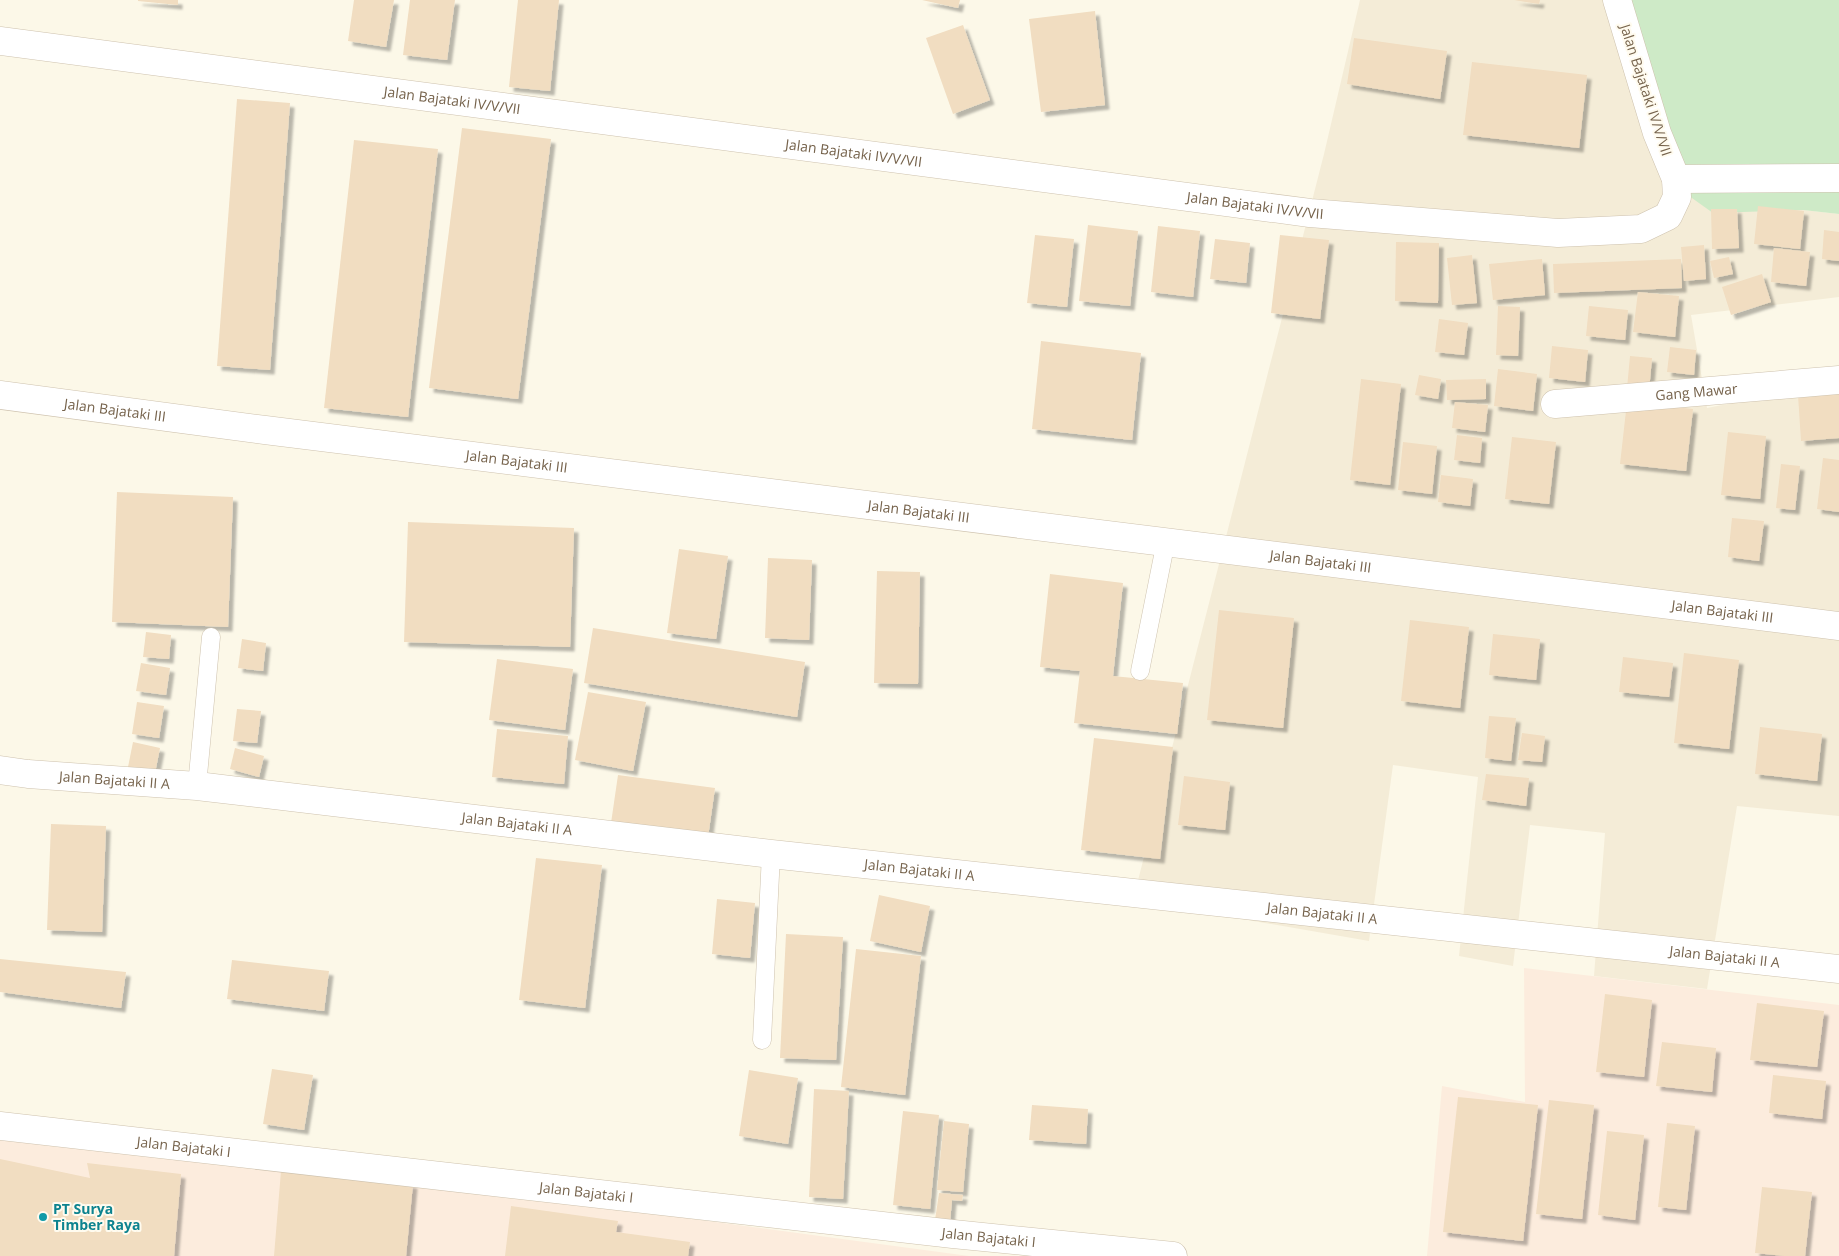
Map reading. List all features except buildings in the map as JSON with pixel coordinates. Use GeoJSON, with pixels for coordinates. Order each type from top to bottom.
{"type":"FeatureCollection","features":[{"type":"Feature","properties":{"kind":"street","name":"Jalan Bajataki IV/V/VII"},"geometry":{"type":"LineString","coordinates":[[0,41],[1310,213],[1558,232],[1641,229],[1668,216],[1677,197],[1676,179],[1657,133],[1617,0]]}},
{"type":"Feature","properties":{"kind":"street"},"geometry":{"type":"LineString","coordinates":[[1676,179],[1839,178]]}},
{"type":"Feature","properties":{"kind":"street","name":"Gang Mawar"},"geometry":{"type":"LineString","coordinates":[[1555,404],[1839,380]]}},
{"type":"Feature","properties":{"kind":"street","name":"Jalan Bajataki III"},"geometry":{"type":"LineString","coordinates":[[0,396],[1839,626]]}},
{"type":"Feature","properties":{"kind":"street","name":"Jalan Bajataki II A"},"geometry":{"type":"LineString","coordinates":[[0,770],[28,774],[197,786],[771,854],[1839,969]]}},
{"type":"Feature","properties":{"kind":"street","name":"Jalan Bajataki I"},"geometry":{"type":"LineString","coordinates":[[0,1126],[953,1234],[1173,1256]]}},
{"type":"Feature","properties":{"kind":"lane"},"geometry":{"type":"LineString","coordinates":[[1140,671],[1166,541]]}},
{"type":"Feature","properties":{"kind":"lane"},"geometry":{"type":"LineString","coordinates":[[197,786],[211,637]]}},
{"type":"Feature","properties":{"kind":"lane"},"geometry":{"type":"LineString","coordinates":[[762,1040],[771,854]]}},
{"type":"Feature","properties":{"kind":"shaded area"},"geometry":{"type":"Polygon","coordinates":[[[1360,0],[1612,0],[1803,210],[1839,214],[1839,297],[1691,315],[1707,408],[1839,382],[1839,816],[1737,806],[1707,989],[1594,976],[1605,833],[1530,825],[1513,966],[1459,956],[1478,777],[1393,765],[1369,941],[1133,900],[1324,154],[1360,0]]]}},
{"type":"Feature","properties":{"kind":"shaded area"},"geometry":{"type":"Polygon","coordinates":[[[1524,968],[1839,1005],[1839,1256],[1427,1256],[1442,1086],[1525,1102],[1524,968]]]}},
{"type":"Feature","properties":{"kind":"shaded area"},"geometry":{"type":"Polygon","coordinates":[[[0,1126],[193,1152],[969,1256],[0,1256],[0,1126]]]}},
{"type":"Feature","properties":{"kind":"green space"},"geometry":{"type":"Polygon","coordinates":[[[1612,0],[1839,0],[1839,214],[1803,210],[1713,213],[1668,181],[1612,0]]]}},
{"type":"Feature","properties":{"kind":"place","name":"PT Surya Timber Raya"},"geometry":{"type":"Point","coordinates":[43,1217]}}]}
